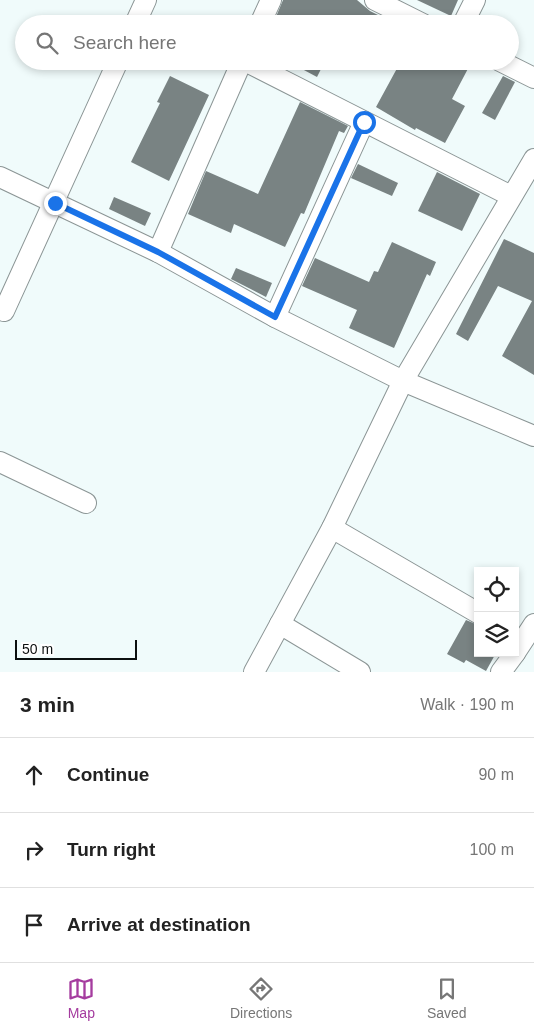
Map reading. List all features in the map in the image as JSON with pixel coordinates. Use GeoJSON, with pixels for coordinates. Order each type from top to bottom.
{"type":"FeatureCollection","features":[{"type":"Feature","properties":{"kind":"street"},"geometry":{"type":"LineString","coordinates":[[139,15],[146,0]]}},
{"type":"Feature","properties":{"kind":"street"},"geometry":{"type":"LineString","coordinates":[[264,15],[271,0]]}},
{"type":"Feature","properties":{"kind":"street"},"geometry":{"type":"LineString","coordinates":[[375,0],[405,15]]}},
{"type":"Feature","properties":{"kind":"street"},"geometry":{"type":"LineString","coordinates":[[468,15],[475,0]]}},
{"type":"Feature","properties":{"kind":"street"},"geometry":{"type":"LineString","coordinates":[[0,309],[4,311],[55,203],[114,70]]}},
{"type":"Feature","properties":{"kind":"street"},"geometry":{"type":"LineString","coordinates":[[158,252],[240,70]]}},
{"type":"Feature","properties":{"kind":"street"},"geometry":{"type":"LineString","coordinates":[[262,70],[511,196]]}},
{"type":"Feature","properties":{"kind":"street"},"geometry":{"type":"LineString","coordinates":[[518,70],[534,78]]}},
{"type":"Feature","properties":{"kind":"street"},"geometry":{"type":"LineString","coordinates":[[275,317],[364,122]]}},
{"type":"Feature","properties":{"kind":"street"},"geometry":{"type":"LineString","coordinates":[[254,672],[332,528],[403,381],[534,159]]}},
{"type":"Feature","properties":{"kind":"street"},"geometry":{"type":"LineString","coordinates":[[0,177],[158,252],[275,317],[403,381],[534,436]]}},
{"type":"Feature","properties":{"kind":"street"},"geometry":{"type":"LineString","coordinates":[[2,467],[86,503]]}},
{"type":"Feature","properties":{"kind":"street"},"geometry":{"type":"LineString","coordinates":[[332,528],[476,612]]}},
{"type":"Feature","properties":{"kind":"street"},"geometry":{"type":"LineString","coordinates":[[280,624],[360,672]]}},
{"type":"Feature","properties":{"kind":"street"},"geometry":{"type":"LineString","coordinates":[[501,672],[523,642]]}},
{"type":"Feature","properties":{"kind":"building"},"geometry":{"type":"Polygon","coordinates":[[[283,0],[357,0],[378,15],[277,15],[283,0]]]}},
{"type":"Feature","properties":{"kind":"building"},"geometry":{"type":"Polygon","coordinates":[[[417,0],[458,0],[451,15],[417,0]]]}},
{"type":"Feature","properties":{"kind":"building"},"geometry":{"type":"Polygon","coordinates":[[[304,70],[320,70],[317,77],[304,70]]]}},
{"type":"Feature","properties":{"kind":"building"},"geometry":{"type":"Polygon","coordinates":[[[396,70],[467,70],[452,99],[465,106],[445,143],[416,128],[415,130],[376,107],[396,70]]]}},
{"type":"Feature","properties":{"kind":"building"},"geometry":{"type":"Polygon","coordinates":[[[170,76],[209,95],[169,181],[131,162],[160,103],[157,102],[170,76]]]}},
{"type":"Feature","properties":{"kind":"building"},"geometry":{"type":"Polygon","coordinates":[[[503,76],[515,82],[495,120],[482,113],[503,76]]]}},
{"type":"Feature","properties":{"kind":"building"},"geometry":{"type":"Polygon","coordinates":[[[300,102],[348,126],[344,133],[339,131],[304,214],[301,213],[285,247],[234,224],[231,233],[188,214],[206,171],[258,194],[300,102]]]}},
{"type":"Feature","properties":{"kind":"building"},"geometry":{"type":"Polygon","coordinates":[[[358,164],[398,183],[392,196],[351,178],[358,164]]]}},
{"type":"Feature","properties":{"kind":"building"},"geometry":{"type":"Polygon","coordinates":[[[437,172],[480,194],[462,231],[418,211],[437,172]]]}},
{"type":"Feature","properties":{"kind":"building"},"geometry":{"type":"Polygon","coordinates":[[[114,197],[151,213],[145,226],[109,209],[114,197]]]}},
{"type":"Feature","properties":{"kind":"building"},"geometry":{"type":"Polygon","coordinates":[[[504,239],[534,253],[534,375],[502,356],[532,301],[498,286],[468,341],[456,334],[504,239]]]}},
{"type":"Feature","properties":{"kind":"building"},"geometry":{"type":"Polygon","coordinates":[[[392,242],[436,262],[430,276],[427,274],[394,348],[349,328],[357,310],[302,286],[315,258],[369,282],[374,271],[378,272],[392,242]]]}},
{"type":"Feature","properties":{"kind":"building"},"geometry":{"type":"Polygon","coordinates":[[[236,268],[272,283],[266,297],[231,279],[236,268]]]}},
{"type":"Feature","properties":{"kind":"building"},"geometry":{"type":"Polygon","coordinates":[[[466,620],[474,623],[474,657],[494,657],[486,671],[466,660],[464,663],[447,654],[466,620]]]}},
{"type":"Feature","properties":{"kind":"route"},"geometry":{"type":"LineString","coordinates":[[55,203],[158,252],[275,317],[364,122]]}}]}
